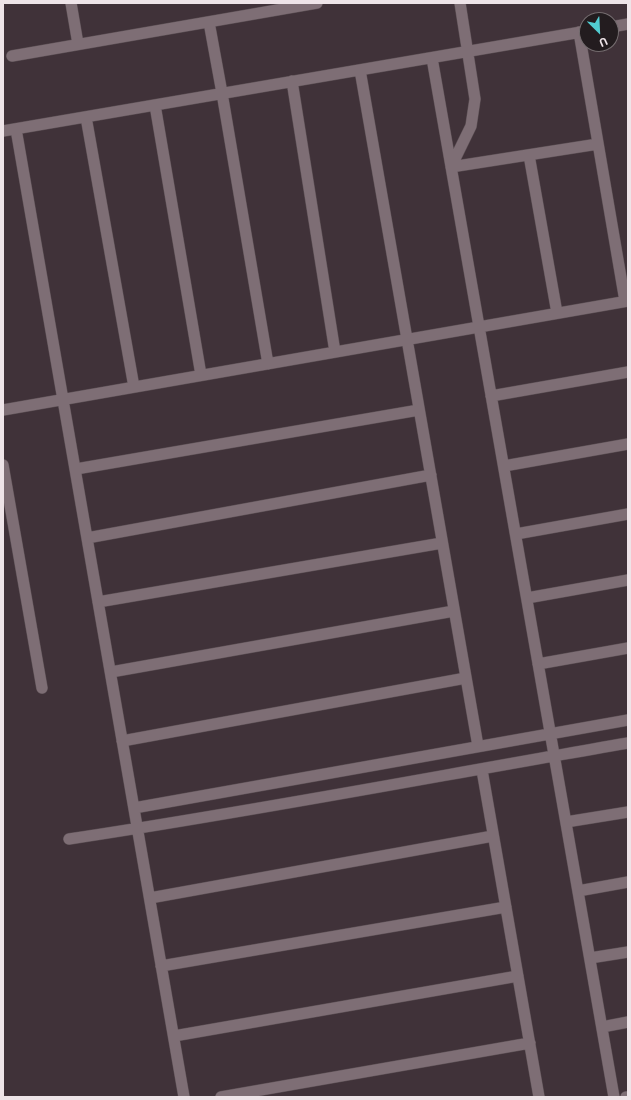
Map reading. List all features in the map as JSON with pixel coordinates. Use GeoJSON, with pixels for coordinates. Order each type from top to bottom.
{"type":"FeatureCollection","features":[{"type":"Feature","properties":{"kind":"street"},"geometry":{"type":"LineString","coordinates":[[71,3],[78,44]]}},
{"type":"Feature","properties":{"kind":"street"},"geometry":{"type":"LineString","coordinates":[[12,56],[317,3]]}},
{"type":"Feature","properties":{"kind":"street"},"geometry":{"type":"LineString","coordinates":[[451,167],[471,126],[475,99],[460,3]]}},
{"type":"Feature","properties":{"kind":"street"},"geometry":{"type":"LineString","coordinates":[[209,22],[268,364]]}},
{"type":"Feature","properties":{"kind":"street"},"geometry":{"type":"LineString","coordinates":[[3,131],[579,33]]}},
{"type":"Feature","properties":{"kind":"street"},"geometry":{"type":"LineString","coordinates":[[3,410],[627,301],[598,144],[586,52]]}},
{"type":"Feature","properties":{"kind":"street"},"geometry":{"type":"LineString","coordinates":[[432,58],[614,1097]]}},
{"type":"Feature","properties":{"kind":"street"},"geometry":{"type":"LineString","coordinates":[[360,70],[478,746]]}},
{"type":"Feature","properties":{"kind":"street"},"geometry":{"type":"LineString","coordinates":[[292,81],[334,352]]}},
{"type":"Feature","properties":{"kind":"street"},"geometry":{"type":"LineString","coordinates":[[155,105],[202,376]]}},
{"type":"Feature","properties":{"kind":"street"},"geometry":{"type":"LineString","coordinates":[[86,117],[134,388]]}},
{"type":"Feature","properties":{"kind":"street"},"geometry":{"type":"LineString","coordinates":[[16,129],[184,1097]]}},
{"type":"Feature","properties":{"kind":"street"},"geometry":{"type":"LineString","coordinates":[[451,167],[598,144]]}},
{"type":"Feature","properties":{"kind":"street"},"geometry":{"type":"LineString","coordinates":[[529,155],[557,314]]}},
{"type":"Feature","properties":{"kind":"street"},"geometry":{"type":"LineString","coordinates":[[492,396],[628,372]]}},
{"type":"Feature","properties":{"kind":"street"},"geometry":{"type":"LineString","coordinates":[[76,469],[419,410]]}},
{"type":"Feature","properties":{"kind":"street"},"geometry":{"type":"LineString","coordinates":[[504,466],[628,444]]}},
{"type":"Feature","properties":{"kind":"street"},"geometry":{"type":"LineString","coordinates":[[3,465],[42,688]]}},
{"type":"Feature","properties":{"kind":"street"},"geometry":{"type":"LineString","coordinates":[[87,538],[431,475]]}},
{"type":"Feature","properties":{"kind":"street"},"geometry":{"type":"LineString","coordinates":[[516,534],[628,514]]}},
{"type":"Feature","properties":{"kind":"street"},"geometry":{"type":"LineString","coordinates":[[98,602],[442,543]]}},
{"type":"Feature","properties":{"kind":"street"},"geometry":{"type":"LineString","coordinates":[[527,598],[628,580]]}},
{"type":"Feature","properties":{"kind":"street"},"geometry":{"type":"LineString","coordinates":[[110,672],[454,611]]}},
{"type":"Feature","properties":{"kind":"street"},"geometry":{"type":"LineString","coordinates":[[538,664],[628,648]]}},
{"type":"Feature","properties":{"kind":"street"},"geometry":{"type":"LineString","coordinates":[[122,741],[466,678]]}},
{"type":"Feature","properties":{"kind":"street"},"geometry":{"type":"LineString","coordinates":[[134,808],[628,720]]}},
{"type":"Feature","properties":{"kind":"street"},"geometry":{"type":"LineString","coordinates":[[69,839],[137,829],[482,770],[628,743]]}},
{"type":"Feature","properties":{"kind":"street"},"geometry":{"type":"LineString","coordinates":[[482,770],[539,1097]]}},
{"type":"Feature","properties":{"kind":"street"},"geometry":{"type":"LineString","coordinates":[[566,822],[628,812]]}},
{"type":"Feature","properties":{"kind":"street"},"geometry":{"type":"LineString","coordinates":[[150,898],[493,836]]}},
{"type":"Feature","properties":{"kind":"street"},"geometry":{"type":"LineString","coordinates":[[578,891],[628,882]]}},
{"type":"Feature","properties":{"kind":"street"},"geometry":{"type":"LineString","coordinates":[[161,966],[506,906]]}},
{"type":"Feature","properties":{"kind":"street"},"geometry":{"type":"LineString","coordinates":[[590,958],[628,952]]}},
{"type":"Feature","properties":{"kind":"street"},"geometry":{"type":"LineString","coordinates":[[174,1036],[518,976]]}},
{"type":"Feature","properties":{"kind":"street"},"geometry":{"type":"LineString","coordinates":[[602,1027],[628,1022]]}},
{"type":"Feature","properties":{"kind":"street"},"geometry":{"type":"LineString","coordinates":[[221,1097],[530,1043]]}}]}
